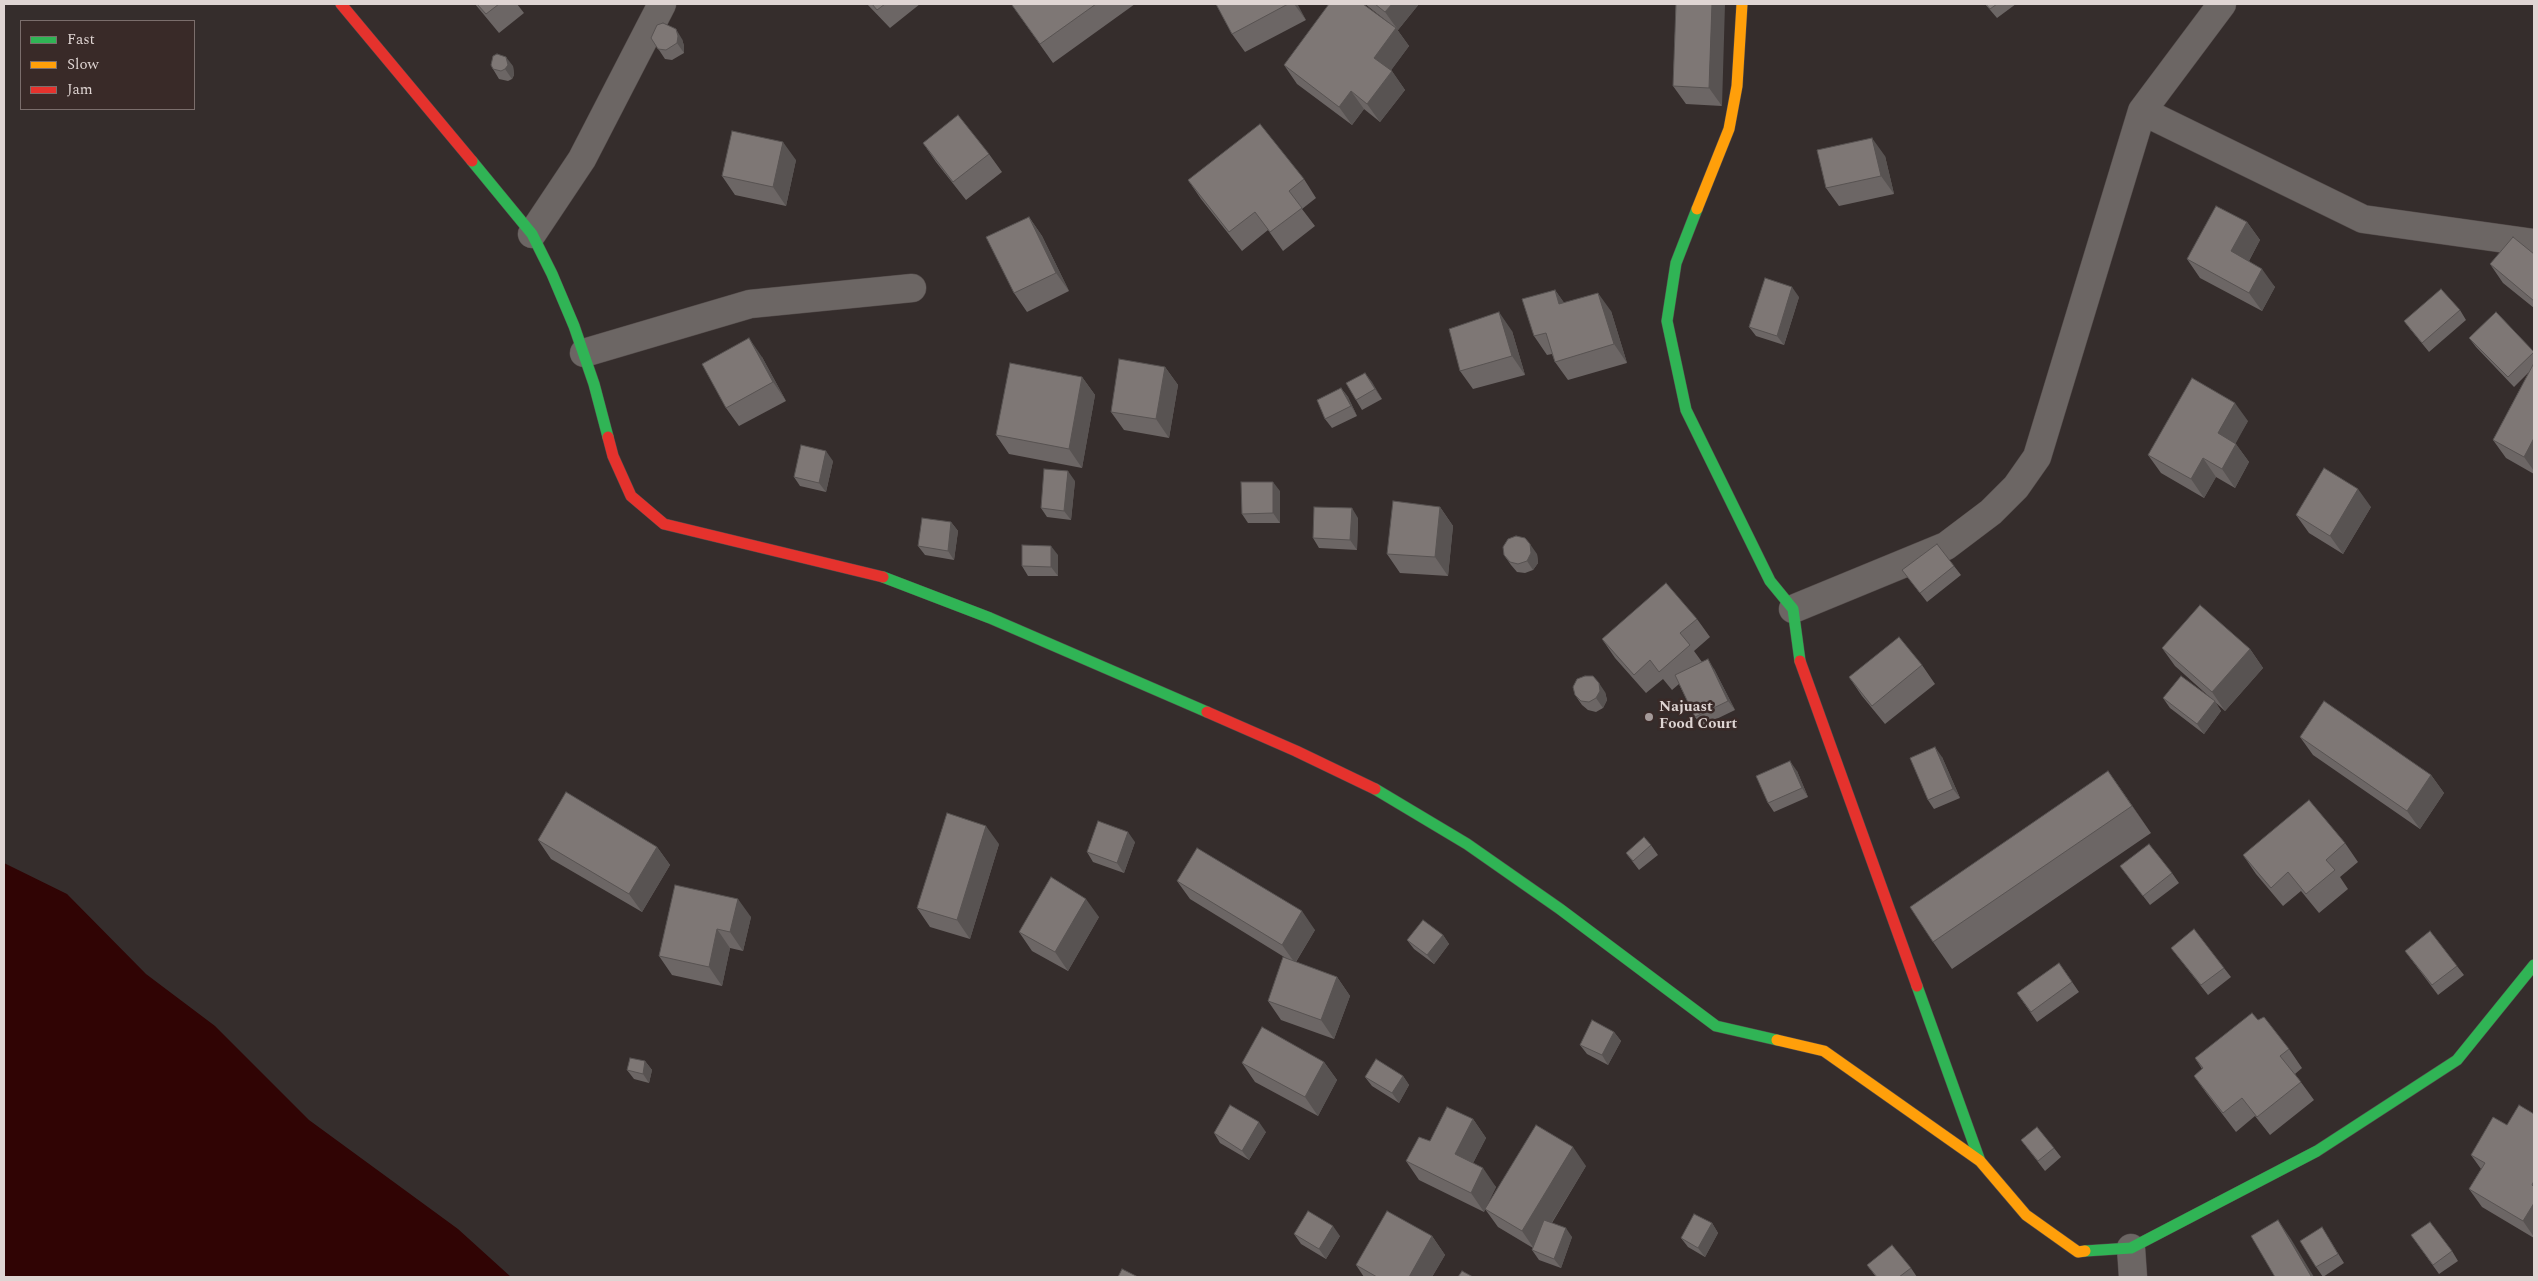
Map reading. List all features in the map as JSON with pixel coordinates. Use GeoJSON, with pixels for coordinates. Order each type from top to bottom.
{"type":"FeatureCollection","features":[{"type":"Feature","properties":{"kind":"street"},"geometry":{"type":"LineString","coordinates":[[341,4],[532,234],[552,274],[584,353],[613,456],[631,496],[664,524],[896,580],[990,618],[1296,750],[1377,790],[1467,844],[1560,908],[1716,1026],[1824,1051],[1980,1161],[2026,1215],[2078,1252],[2131,1248],[2317,1151],[2457,1060],[2534,965]]}},
{"type":"Feature","properties":{"kind":"street"},"geometry":{"type":"LineString","coordinates":[[532,234],[582,158],[662,4]]}},
{"type":"Feature","properties":{"kind":"street"},"geometry":{"type":"LineString","coordinates":[[1742,4],[1737,86],[1729,128],[1676,263],[1667,321],[1686,410],[1770,581],[1793,609],[1798,654],[1980,1161]]}},
{"type":"Feature","properties":{"kind":"street"},"geometry":{"type":"LineString","coordinates":[[1793,609],[1946,546],[1991,512],[2016,487],[2037,457],[2142,111],[2222,4]]}},
{"type":"Feature","properties":{"kind":"street"},"geometry":{"type":"LineString","coordinates":[[2142,111],[2363,219],[2534,243]]}},
{"type":"Feature","properties":{"kind":"street"},"geometry":{"type":"LineString","coordinates":[[584,353],[750,304],[912,288]]}},
{"type":"Feature","properties":{"kind":"street"},"geometry":{"type":"LineString","coordinates":[[2131,1248],[2133,1277]]}},
{"type":"Feature","properties":{"kind":"shaded area"},"geometry":{"type":"Polygon","coordinates":[[[4,863],[67,894],[146,974],[215,1026],[309,1120],[458,1229],[511,1277],[4,1277],[4,863]]]}},
{"type":"Feature","properties":{"kind":"building"},"geometry":{"type":"Polygon","coordinates":[[[477,4],[499,4],[486,14],[477,4]]]}},
{"type":"Feature","properties":{"kind":"building"},"geometry":{"type":"Polygon","coordinates":[[[872,4],[885,4],[877,10],[872,4]]]}},
{"type":"Feature","properties":{"kind":"building"},"geometry":{"type":"Polygon","coordinates":[[[1096,4],[1040,44],[1012,5],[1096,4]]]}},
{"type":"Feature","properties":{"kind":"building"},"geometry":{"type":"Polygon","coordinates":[[[1216,4],[1288,4],[1232,34],[1216,4]]]}},
{"type":"Feature","properties":{"kind":"building"},"geometry":{"type":"Polygon","coordinates":[[[1329,4],[1363,4],[1396,28],[1374,58],[1392,71],[1367,104],[1351,91],[1339,107],[1284,65],[1329,4]]]}},
{"type":"Feature","properties":{"kind":"building"},"geometry":{"type":"Polygon","coordinates":[[[1375,4],[1392,4],[1385,12],[1375,4]]]}},
{"type":"Feature","properties":{"kind":"building"},"geometry":{"type":"Polygon","coordinates":[[[1676,4],[1712,4],[1709,88],[1673,86],[1676,4]]]}},
{"type":"Feature","properties":{"kind":"building"},"geometry":{"type":"Polygon","coordinates":[[[1986,4],[1997,4],[1990,9],[1986,4]]]}},
{"type":"Feature","properties":{"kind":"building"},"geometry":{"type":"Polygon","coordinates":[[[663,23],[676,29],[678,36],[677,43],[666,50],[658,49],[651,38],[657,25],[663,23]]]}},
{"type":"Feature","properties":{"kind":"building"},"geometry":{"type":"Polygon","coordinates":[[[497,54],[506,57],[508,65],[501,71],[493,69],[491,65],[493,56],[497,54]]]}},
{"type":"Feature","properties":{"kind":"building"},"geometry":{"type":"Polygon","coordinates":[[[958,115],[989,154],[953,182],[923,143],[958,115]]]}},
{"type":"Feature","properties":{"kind":"building"},"geometry":{"type":"Polygon","coordinates":[[[1260,124],[1304,179],[1289,191],[1302,208],[1270,232],[1255,212],[1229,232],[1188,180],[1260,124]]]}},
{"type":"Feature","properties":{"kind":"building"},"geometry":{"type":"Polygon","coordinates":[[[732,131],[783,142],[773,187],[722,176],[732,131]]]}},
{"type":"Feature","properties":{"kind":"building"},"geometry":{"type":"Polygon","coordinates":[[[1872,138],[1881,176],[1826,188],[1817,150],[1872,138]]]}},
{"type":"Feature","properties":{"kind":"building"},"geometry":{"type":"Polygon","coordinates":[[[2216,206],[2247,222],[2231,251],[2262,269],[2249,293],[2187,259],[2216,206]]]}},
{"type":"Feature","properties":{"kind":"building"},"geometry":{"type":"Polygon","coordinates":[[[1029,217],[1056,273],[1014,293],[986,237],[1029,217]]]}},
{"type":"Feature","properties":{"kind":"building"},"geometry":{"type":"Polygon","coordinates":[[[2513,237],[2534,254],[2534,301],[2490,264],[2513,237]]]}},
{"type":"Feature","properties":{"kind":"building"},"geometry":{"type":"Polygon","coordinates":[[[1765,278],[1792,287],[1777,336],[1749,327],[1765,278]]]}},
{"type":"Feature","properties":{"kind":"building"},"geometry":{"type":"Polygon","coordinates":[[[2441,289],[2460,310],[2422,343],[2404,321],[2441,289]]]}},
{"type":"Feature","properties":{"kind":"building"},"geometry":{"type":"Polygon","coordinates":[[[1555,290],[1559,304],[1598,293],[1614,344],[1555,362],[1546,333],[1534,336],[1522,299],[1555,290]]]}},
{"type":"Feature","properties":{"kind":"building"},"geometry":{"type":"Polygon","coordinates":[[[1499,312],[1512,356],[1460,371],[1449,329],[1499,312]]]}},
{"type":"Feature","properties":{"kind":"building"},"geometry":{"type":"Polygon","coordinates":[[[2496,312],[2534,352],[2508,377],[2469,338],[2496,312]]]}},
{"type":"Feature","properties":{"kind":"building"},"geometry":{"type":"Polygon","coordinates":[[[749,338],[773,382],[726,408],[702,364],[749,338]]]}},
{"type":"Feature","properties":{"kind":"building"},"geometry":{"type":"Polygon","coordinates":[[[1119,359],[1165,367],[1156,419],[1111,412],[1119,359]]]}},
{"type":"Feature","properties":{"kind":"building"},"geometry":{"type":"Polygon","coordinates":[[[1010,363],[1082,377],[1069,449],[996,435],[1010,363]]]}},
{"type":"Feature","properties":{"kind":"building"},"geometry":{"type":"Polygon","coordinates":[[[2534,363],[2534,438],[2524,457],[2493,440],[2534,363]]]}},
{"type":"Feature","properties":{"kind":"building"},"geometry":{"type":"Polygon","coordinates":[[[1365,373],[1375,389],[1356,400],[1346,383],[1365,373]]]}},
{"type":"Feature","properties":{"kind":"building"},"geometry":{"type":"Polygon","coordinates":[[[2192,378],[2235,403],[2218,433],[2236,444],[2222,469],[2203,458],[2191,479],[2148,455],[2192,378]]]}},
{"type":"Feature","properties":{"kind":"building"},"geometry":{"type":"Polygon","coordinates":[[[1341,388],[1351,406],[1325,419],[1317,400],[1341,388]]]}},
{"type":"Feature","properties":{"kind":"building"},"geometry":{"type":"Polygon","coordinates":[[[801,445],[826,451],[819,483],[794,477],[801,445]]]}},
{"type":"Feature","properties":{"kind":"building"},"geometry":{"type":"Polygon","coordinates":[[[2324,468],[2358,489],[2330,536],[2296,515],[2324,468]]]}},
{"type":"Feature","properties":{"kind":"building"},"geometry":{"type":"Polygon","coordinates":[[[1044,469],[1068,471],[1064,511],[1041,508],[1044,469]]]}},
{"type":"Feature","properties":{"kind":"building"},"geometry":{"type":"Polygon","coordinates":[[[1241,482],[1273,482],[1273,513],[1242,514],[1241,482]]]}},
{"type":"Feature","properties":{"kind":"building"},"geometry":{"type":"Polygon","coordinates":[[[1393,501],[1440,507],[1435,557],[1387,554],[1393,501]]]}},
{"type":"Feature","properties":{"kind":"building"},"geometry":{"type":"Polygon","coordinates":[[[1314,507],[1352,508],[1350,540],[1313,538],[1314,507]]]}},
{"type":"Feature","properties":{"kind":"building"},"geometry":{"type":"Polygon","coordinates":[[[922,518],[951,522],[948,551],[918,546],[922,518]]]}},
{"type":"Feature","properties":{"kind":"building"},"geometry":{"type":"Polygon","coordinates":[[[1516,536],[1525,538],[1530,544],[1531,553],[1527,561],[1518,564],[1510,562],[1504,555],[1503,547],[1508,539],[1516,536]]]}},
{"type":"Feature","properties":{"kind":"building"},"geometry":{"type":"Polygon","coordinates":[[[1937,544],[1954,566],[1920,593],[1902,570],[1937,544]]]}},
{"type":"Feature","properties":{"kind":"building"},"geometry":{"type":"Polygon","coordinates":[[[1022,545],[1051,546],[1051,567],[1022,566],[1022,545]]]}},
{"type":"Feature","properties":{"kind":"building"},"geometry":{"type":"Polygon","coordinates":[[[1666,583],[1697,619],[1680,633],[1690,645],[1659,672],[1650,660],[1634,675],[1602,639],[1666,583]]]}},
{"type":"Feature","properties":{"kind":"building"},"geometry":{"type":"Polygon","coordinates":[[[2200,605],[2250,649],[2212,692],[2162,648],[2200,605]]]}},
{"type":"Feature","properties":{"kind":"building"},"geometry":{"type":"Polygon","coordinates":[[[1899,637],[1922,665],[1872,706],[1849,677],[1899,637]]]}},
{"type":"Feature","properties":{"kind":"building"},"geometry":{"type":"Polygon","coordinates":[[[1708,659],[1728,701],[1695,717],[1675,675],[1708,659]]]}},
{"type":"Feature","properties":{"kind":"building"},"geometry":{"type":"Polygon","coordinates":[[[1593,676],[1599,683],[1600,691],[1596,698],[1589,702],[1581,701],[1575,695],[1573,687],[1577,679],[1593,676]]]}},
{"type":"Feature","properties":{"kind":"building"},"geometry":{"type":"Polygon","coordinates":[[[2181,676],[2215,701],[2197,724],[2163,698],[2181,676]]]}},
{"type":"Feature","properties":{"kind":"building"},"geometry":{"type":"Polygon","coordinates":[[[2324,701],[2431,775],[2407,811],[2300,737],[2324,701]]]}},
{"type":"Feature","properties":{"kind":"building"},"geometry":{"type":"Polygon","coordinates":[[[1935,747],[1953,789],[1928,800],[1910,758],[1935,747]]]}},
{"type":"Feature","properties":{"kind":"building"},"geometry":{"type":"Polygon","coordinates":[[[1790,761],[1802,788],[1768,803],[1756,776],[1790,761]]]}},
{"type":"Feature","properties":{"kind":"building"},"geometry":{"type":"Polygon","coordinates":[[[2108,771],[2132,806],[1933,942],[1910,907],[2108,771]]]}},
{"type":"Feature","properties":{"kind":"building"},"geometry":{"type":"Polygon","coordinates":[[[566,792],[657,847],[629,894],[538,840],[566,792]]]}},
{"type":"Feature","properties":{"kind":"building"},"geometry":{"type":"Polygon","coordinates":[[[2309,800],[2345,843],[2326,860],[2335,870],[2306,894],[2288,872],[2271,888],[2243,855],[2309,800]]]}},
{"type":"Feature","properties":{"kind":"building"},"geometry":{"type":"Polygon","coordinates":[[[947,813],[986,826],[957,920],[917,908],[947,813]]]}},
{"type":"Feature","properties":{"kind":"building"},"geometry":{"type":"Polygon","coordinates":[[[1098,821],[1128,832],[1117,863],[1087,852],[1098,821]]]}},
{"type":"Feature","properties":{"kind":"building"},"geometry":{"type":"Polygon","coordinates":[[[1644,837],[1651,845],[1633,861],[1626,853],[1644,837]]]}},
{"type":"Feature","properties":{"kind":"building"},"geometry":{"type":"Polygon","coordinates":[[[2149,844],[2172,873],[2143,896],[2120,866],[2149,844]]]}},
{"type":"Feature","properties":{"kind":"building"},"geometry":{"type":"Polygon","coordinates":[[[1197,848],[1302,911],[1282,945],[1177,881],[1197,848]]]}},
{"type":"Feature","properties":{"kind":"building"},"geometry":{"type":"Polygon","coordinates":[[[1051,877],[1086,899],[1055,952],[1019,932],[1051,877]]]}},
{"type":"Feature","properties":{"kind":"building"},"geometry":{"type":"Polygon","coordinates":[[[675,885],[738,899],[730,932],[717,929],[709,967],[659,956],[675,885]]]}},
{"type":"Feature","properties":{"kind":"building"},"geometry":{"type":"Polygon","coordinates":[[[1423,920],[1443,935],[1427,955],[1407,940],[1423,920]]]}},
{"type":"Feature","properties":{"kind":"building"},"geometry":{"type":"Polygon","coordinates":[[[2194,929],[2224,968],[2201,985],[2171,948],[2194,929]]]}},
{"type":"Feature","properties":{"kind":"building"},"geometry":{"type":"Polygon","coordinates":[[[2430,931],[2457,966],[2432,985],[2405,951],[2430,931]]]}},
{"type":"Feature","properties":{"kind":"building"},"geometry":{"type":"Polygon","coordinates":[[[1283,957],[1337,977],[1321,1020],[1268,1001],[1283,957]]]}},
{"type":"Feature","properties":{"kind":"building"},"geometry":{"type":"Polygon","coordinates":[[[2059,963],[2072,982],[2031,1012],[2017,993],[2059,963]]]}},
{"type":"Feature","properties":{"kind":"building"},"geometry":{"type":"Polygon","coordinates":[[[2252,1013],[2258,1020],[2264,1017],[2289,1049],[2280,1056],[2301,1082],[2257,1117],[2242,1098],[2223,1113],[2194,1076],[2203,1068],[2195,1058],[2252,1013]]]}},
{"type":"Feature","properties":{"kind":"building"},"geometry":{"type":"Polygon","coordinates":[[[1592,1020],[1614,1032],[1602,1055],[1580,1045],[1592,1020]]]}},
{"type":"Feature","properties":{"kind":"building"},"geometry":{"type":"Polygon","coordinates":[[[1262,1027],[1324,1062],[1305,1097],[1242,1063],[1262,1027]]]}},
{"type":"Feature","properties":{"kind":"building"},"geometry":{"type":"Polygon","coordinates":[[[630,1058],[645,1061],[643,1074],[627,1070],[630,1058]]]}},
{"type":"Feature","properties":{"kind":"building"},"geometry":{"type":"Polygon","coordinates":[[[1376,1059],[1403,1076],[1392,1093],[1365,1077],[1376,1059]]]}},
{"type":"Feature","properties":{"kind":"building"},"geometry":{"type":"Polygon","coordinates":[[[1230,1105],[1259,1122],[1242,1151],[1214,1133],[1230,1105]]]}},
{"type":"Feature","properties":{"kind":"building"},"geometry":{"type":"Polygon","coordinates":[[[2519,1105],[2534,1114],[2534,1181],[2532,1185],[2534,1187],[2534,1203],[2523,1221],[2469,1189],[2485,1163],[2471,1155],[2493,1117],[2507,1125],[2519,1105]]]}},
{"type":"Feature","properties":{"kind":"building"},"geometry":{"type":"Polygon","coordinates":[[[1447,1107],[1473,1119],[1455,1154],[1483,1168],[1471,1193],[1406,1161],[1419,1137],[1430,1141],[1447,1107]]]}},
{"type":"Feature","properties":{"kind":"building"},"geometry":{"type":"Polygon","coordinates":[[[1536,1125],[1573,1147],[1522,1231],[1485,1209],[1536,1125]]]}},
{"type":"Feature","properties":{"kind":"building"},"geometry":{"type":"Polygon","coordinates":[[[2037,1127],[2054,1148],[2038,1161],[2021,1140],[2037,1127]]]}},
{"type":"Feature","properties":{"kind":"building"},"geometry":{"type":"Polygon","coordinates":[[[1308,1211],[1333,1226],[1319,1249],[1294,1234],[1308,1211]]]}},
{"type":"Feature","properties":{"kind":"building"},"geometry":{"type":"Polygon","coordinates":[[[1387,1211],[1432,1236],[1409,1277],[1377,1277],[1356,1265],[1387,1211]]]}},
{"type":"Feature","properties":{"kind":"building"},"geometry":{"type":"Polygon","coordinates":[[[1694,1214],[1712,1223],[1698,1248],[1681,1238],[1694,1214]]]}},
{"type":"Feature","properties":{"kind":"building"},"geometry":{"type":"Polygon","coordinates":[[[1544,1220],[1566,1228],[1554,1259],[1532,1250],[1544,1220]]]}},
{"type":"Feature","properties":{"kind":"building"},"geometry":{"type":"Polygon","coordinates":[[[2278,1220],[2311,1276],[2275,1277],[2251,1236],[2278,1220]]]}},
{"type":"Feature","properties":{"kind":"building"},"geometry":{"type":"Polygon","coordinates":[[[2430,1222],[2452,1251],[2433,1265],[2411,1235],[2430,1222]]]}},
{"type":"Feature","properties":{"kind":"building"},"geometry":{"type":"Polygon","coordinates":[[[2322,1227],[2338,1254],[2316,1267],[2300,1241],[2322,1227]]]}},
{"type":"Feature","properties":{"kind":"building"},"geometry":{"type":"Polygon","coordinates":[[[1892,1245],[1911,1268],[1899,1277],[1877,1277],[1867,1265],[1892,1245]]]}},
{"type":"Feature","properties":{"kind":"building"},"geometry":{"type":"Polygon","coordinates":[[[1122,1269],[1138,1277],[1118,1277],[1122,1269]]]}},
{"type":"Feature","properties":{"kind":"building"},"geometry":{"type":"Polygon","coordinates":[[[1462,1271],[1473,1277],[1458,1277],[1462,1271]]]}},
{"type":"Feature","properties":{"kind":"traffic: fast"},"geometry":{"type":"LineString","coordinates":[[472,161],[532,234],[552,274],[574,326],[594,384],[608,437]]}},
{"type":"Feature","properties":{"kind":"traffic: fast"},"geometry":{"type":"LineString","coordinates":[[1697,209],[1676,263],[1667,321],[1686,410],[1770,581],[1793,609],[1800,661]]}},
{"type":"Feature","properties":{"kind":"traffic: fast"},"geometry":{"type":"LineString","coordinates":[[883,577],[990,618],[1207,712]]}},
{"type":"Feature","properties":{"kind":"traffic: fast"},"geometry":{"type":"LineString","coordinates":[[1375,789],[1467,844],[1560,909],[1716,1026],[1777,1040]]}},
{"type":"Feature","properties":{"kind":"traffic: fast"},"geometry":{"type":"LineString","coordinates":[[2085,1251],[2131,1248],[2317,1151],[2457,1060],[2534,965]]}},
{"type":"Feature","properties":{"kind":"traffic: fast"},"geometry":{"type":"LineString","coordinates":[[1917,986],[1980,1161]]}},
{"type":"Feature","properties":{"kind":"traffic: slow"},"geometry":{"type":"LineString","coordinates":[[1697,209],[1729,129],[1737,86],[1742,4]]}},
{"type":"Feature","properties":{"kind":"traffic: slow"},"geometry":{"type":"LineString","coordinates":[[1777,1040],[1824,1051],[1980,1161],[2026,1215],[2078,1252],[2085,1251]]}},
{"type":"Feature","properties":{"kind":"traffic: jam"},"geometry":{"type":"LineString","coordinates":[[341,4],[472,161]]}},
{"type":"Feature","properties":{"kind":"traffic: jam"},"geometry":{"type":"LineString","coordinates":[[608,437],[613,456],[631,496],[664,524],[883,577]]}},
{"type":"Feature","properties":{"kind":"traffic: jam"},"geometry":{"type":"LineString","coordinates":[[1800,661],[1917,986]]}},
{"type":"Feature","properties":{"kind":"traffic: jam"},"geometry":{"type":"LineString","coordinates":[[1207,712],[1296,751],[1375,789]]}},
{"type":"Feature","properties":{"kind":"place","name":"Najuast Food Court"},"geometry":{"type":"Point","coordinates":[1649,717]}}]}
